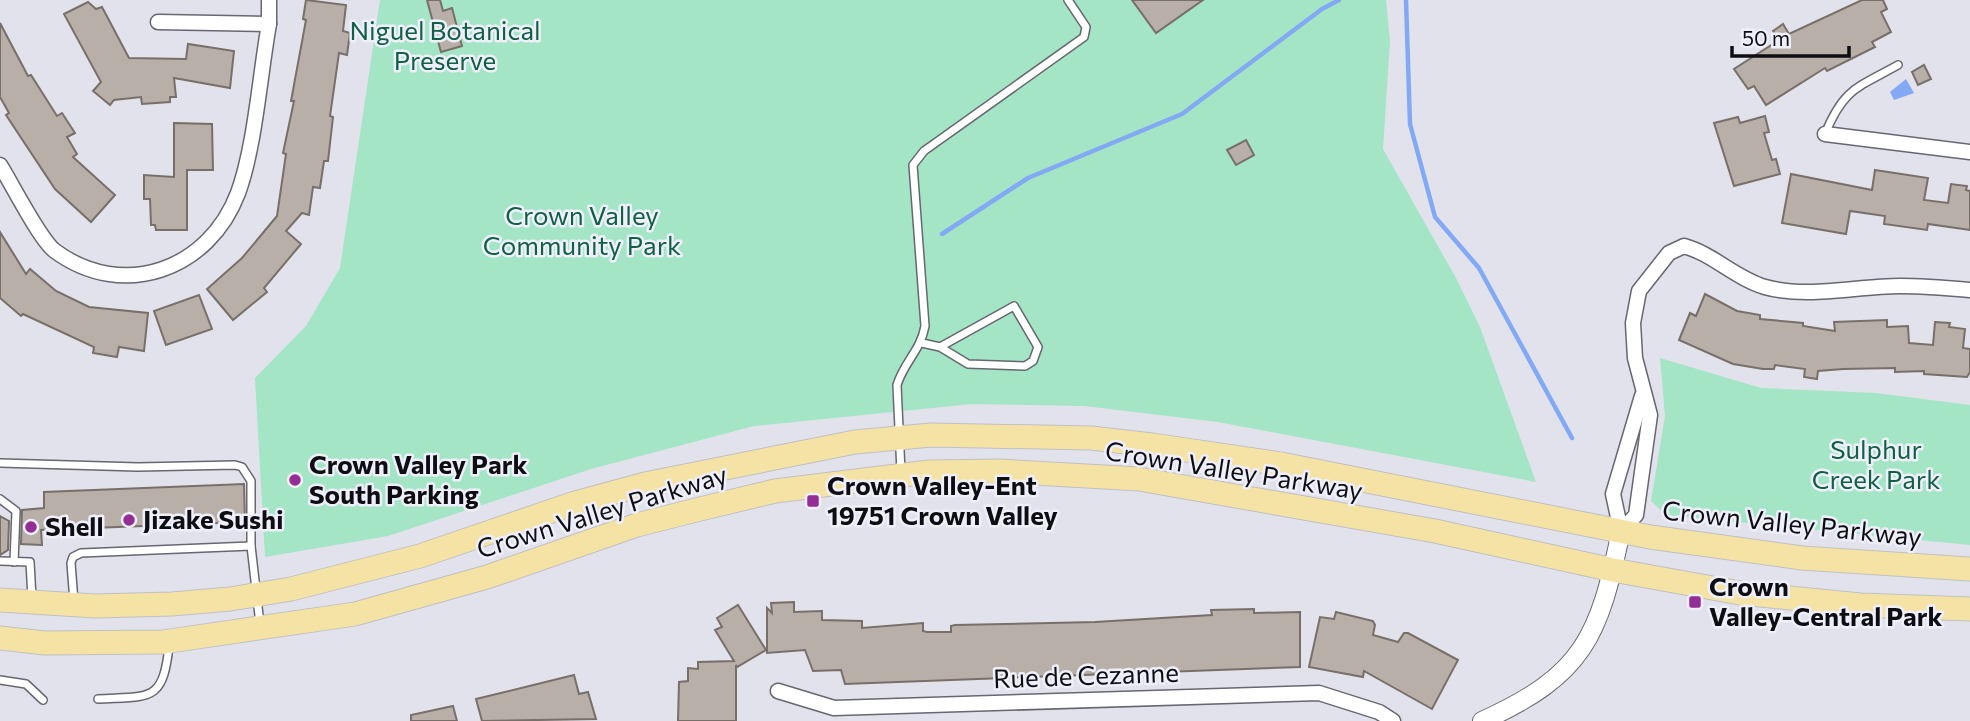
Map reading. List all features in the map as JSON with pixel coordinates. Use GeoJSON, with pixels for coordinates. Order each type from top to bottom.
{"type":"FeatureCollection","features":[{"type":"Feature","properties":{"kind":"main road","name":"Crown Valley Parkway"},"geometry":{"type":"LineString","coordinates":[[0,600],[95,606],[172,604],[256,595],[420,556],[575,503],[645,484],[829,447],[931,435],[1091,439],[1163,447],[1281,464],[1621,531],[1802,558],[1970,569]]}},
{"type":"Feature","properties":{"kind":"main road","name":"Crown Valley Parkway"},"geometry":{"type":"LineString","coordinates":[[0,638],[96,644],[170,641],[367,611],[487,577],[638,525],[775,491],[902,475],[1000,471],[1139,479],[1434,531],[1613,570],[1786,598],[1970,609]]}},
{"type":"Feature","properties":{"kind":"street"},"geometry":{"type":"LineString","coordinates":[[0,165],[53,250],[78,264],[115,275],[143,275],[170,268],[189,259],[206,244],[225,220],[238,193],[269,24],[269,0]]}},
{"type":"Feature","properties":{"kind":"street"},"geometry":{"type":"LineString","coordinates":[[158,22],[269,24]]}},
{"type":"Feature","properties":{"kind":"street"},"geometry":{"type":"LineString","coordinates":[[1825,134],[1970,152]]}},
{"type":"Feature","properties":{"kind":"street"},"geometry":{"type":"LineString","coordinates":[[1621,531],[1636,514],[1650,415],[1642,396],[1635,358],[1633,323],[1639,291],[1669,253],[1684,246],[1700,250],[1731,272],[1766,287],[1809,291],[1900,286],[1970,290]]}},
{"type":"Feature","properties":{"kind":"street"},"geometry":{"type":"LineString","coordinates":[[1482,721],[1526,701],[1571,665],[1601,614],[1621,531],[1613,494],[1642,396]]}},
{"type":"Feature","properties":{"kind":"street","name":"Rue de Cezanne"},"geometry":{"type":"LineString","coordinates":[[778,691],[834,708],[1319,693],[1379,712],[1393,721]]}},
{"type":"Feature","properties":{"kind":"lane"},"geometry":{"type":"LineString","coordinates":[[902,475],[897,385],[900,374],[922,343],[925,300],[913,165],[924,151],[1084,37],[1087,27],[1068,0]]}},
{"type":"Feature","properties":{"kind":"lane"},"geometry":{"type":"LineString","coordinates":[[1825,134],[1837,105],[1847,93],[1898,65]]}},
{"type":"Feature","properties":{"kind":"lane"},"geometry":{"type":"LineString","coordinates":[[922,343],[940,347],[968,364],[1026,366],[1033,361],[1038,347],[1014,306],[1009,306],[940,347]]}},
{"type":"Feature","properties":{"kind":"lane"},"geometry":{"type":"LineString","coordinates":[[0,463],[242,467],[251,481],[251,546],[260,628]]}},
{"type":"Feature","properties":{"kind":"lane"},"geometry":{"type":"LineString","coordinates":[[0,499],[16,511],[14,562]]}},
{"type":"Feature","properties":{"kind":"lane"},"geometry":{"type":"LineString","coordinates":[[75,603],[73,557],[81,553],[251,546]]}},
{"type":"Feature","properties":{"kind":"lane"},"geometry":{"type":"LineString","coordinates":[[0,561],[30,562],[32,601]]}},
{"type":"Feature","properties":{"kind":"lane"},"geometry":{"type":"LineString","coordinates":[[98,699],[138,697],[161,685],[168,663],[170,641]]}},
{"type":"Feature","properties":{"kind":"lane"},"geometry":{"type":"LineString","coordinates":[[0,680],[26,684],[43,700]]}},
{"type":"Feature","properties":{"kind":"green space","name":"Crown Valley Community Park"},"geometry":{"type":"Polygon","coordinates":[[[380,0],[1386,0],[1390,41],[1383,149],[1456,278],[1480,327],[1536,482],[1218,422],[1084,406],[972,404],[754,426],[591,469],[388,536],[265,557],[255,378],[306,326],[340,268],[380,0]]]}},
{"type":"Feature","properties":{"kind":"green space","name":"Sulphur Creek Park"},"geometry":{"type":"Polygon","coordinates":[[[1660,358],[1761,388],[1876,393],[1970,405],[1970,545],[1666,515],[1651,501],[1665,416],[1660,358]]]}},
{"type":"Feature","properties":{"kind":"water"},"geometry":{"type":"Polygon","coordinates":[[[1906,79],[1914,93],[1894,100],[1890,92],[1906,79]]]}},
{"type":"Feature","properties":{"kind":"building"},"geometry":{"type":"Polygon","coordinates":[[[306,0],[346,5],[343,31],[350,33],[347,55],[339,53],[330,116],[333,117],[328,161],[324,161],[320,188],[313,187],[309,215],[302,213],[286,231],[301,244],[264,288],[267,292],[233,320],[207,289],[242,258],[277,216],[286,154],[283,153],[306,20],[303,19],[306,0]]]}},
{"type":"Feature","properties":{"kind":"building"},"geometry":{"type":"Polygon","coordinates":[[[427,0],[440,0],[443,11],[452,8],[462,46],[441,52],[427,0]]]}},
{"type":"Feature","properties":{"kind":"building"},"geometry":{"type":"Polygon","coordinates":[[[1132,0],[1203,0],[1156,33],[1132,0]]]}},
{"type":"Feature","properties":{"kind":"building"},"geometry":{"type":"Polygon","coordinates":[[[1862,0],[1883,0],[1887,9],[1881,12],[1891,32],[1872,42],[1875,47],[1827,71],[1825,68],[1766,105],[1754,86],[1748,89],[1734,69],[1779,40],[1773,31],[1783,24],[1789,34],[1862,0]]]}},
{"type":"Feature","properties":{"kind":"building"},"geometry":{"type":"Polygon","coordinates":[[[88,2],[96,9],[102,7],[129,58],[186,59],[188,44],[234,51],[230,88],[174,78],[176,97],[170,97],[170,102],[142,104],[141,97],[114,100],[110,105],[93,91],[101,82],[64,14],[88,2]]]}},
{"type":"Feature","properties":{"kind":"building"},"geometry":{"type":"Polygon","coordinates":[[[0,23],[28,76],[31,75],[57,116],[62,113],[75,133],[67,137],[77,154],[73,157],[115,195],[91,222],[55,189],[6,115],[9,113],[0,97],[0,23]]]}},
{"type":"Feature","properties":{"kind":"building"},"geometry":{"type":"Polygon","coordinates":[[[1924,65],[1931,79],[1918,85],[1912,72],[1924,65]]]}},
{"type":"Feature","properties":{"kind":"building"},"geometry":{"type":"Polygon","coordinates":[[[1765,116],[1769,132],[1764,133],[1772,160],[1776,159],[1780,174],[1734,186],[1714,123],[1738,117],[1740,123],[1765,116]]]}},
{"type":"Feature","properties":{"kind":"building"},"geometry":{"type":"Polygon","coordinates":[[[174,123],[212,124],[213,170],[187,170],[187,230],[156,230],[155,225],[151,225],[150,199],[144,199],[144,175],[174,177],[174,123]]]}},
{"type":"Feature","properties":{"kind":"building"},"geometry":{"type":"Polygon","coordinates":[[[1246,140],[1254,155],[1236,165],[1227,150],[1246,140]]]}},
{"type":"Feature","properties":{"kind":"building"},"geometry":{"type":"Polygon","coordinates":[[[1875,170],[1928,178],[1924,200],[1948,203],[1951,184],[1967,186],[1966,190],[1970,191],[1970,230],[1928,224],[1927,230],[1884,224],[1885,216],[1850,211],[1846,234],[1782,223],[1791,174],[1872,190],[1875,170]]]}},
{"type":"Feature","properties":{"kind":"building"},"geometry":{"type":"Polygon","coordinates":[[[0,232],[26,274],[30,269],[56,291],[89,307],[148,313],[144,351],[119,347],[117,357],[93,353],[94,347],[23,314],[21,316],[0,298],[0,232]]]}},
{"type":"Feature","properties":{"kind":"building"},"geometry":{"type":"Polygon","coordinates":[[[1705,294],[1737,311],[1760,315],[1760,319],[1803,323],[1803,326],[1835,331],[1834,322],[1887,320],[1887,327],[1908,326],[1909,343],[1933,345],[1935,322],[1950,323],[1949,327],[1965,329],[1963,348],[1970,349],[1970,372],[1967,377],[1924,374],[1924,371],[1895,372],[1895,368],[1843,369],[1818,371],[1817,379],[1804,377],[1805,369],[1775,365],[1774,369],[1763,369],[1733,364],[1679,340],[1690,313],[1696,316],[1705,294]]]}},
{"type":"Feature","properties":{"kind":"building"},"geometry":{"type":"Polygon","coordinates":[[[199,295],[212,329],[166,345],[154,311],[199,295]]]}},
{"type":"Feature","properties":{"kind":"building"},"geometry":{"type":"Polygon","coordinates":[[[244,484],[245,522],[41,530],[42,545],[21,544],[22,510],[44,508],[44,492],[244,484]]]}},
{"type":"Feature","properties":{"kind":"building","name":"Shell"},"geometry":{"type":"Polygon","coordinates":[[[0,516],[9,521],[8,550],[0,555],[0,516]]]}},
{"type":"Feature","properties":{"kind":"building"},"geometry":{"type":"Polygon","coordinates":[[[794,602],[794,612],[822,611],[822,620],[862,621],[862,628],[923,623],[923,631],[927,632],[951,632],[951,626],[955,625],[1095,622],[1212,615],[1211,610],[1300,612],[1300,667],[845,684],[841,670],[813,671],[805,650],[767,653],[767,608],[772,613],[771,603],[794,602]]]}},
{"type":"Feature","properties":{"kind":"building"},"geometry":{"type":"Polygon","coordinates":[[[738,605],[766,650],[737,667],[736,665],[736,721],[678,721],[679,682],[688,681],[688,668],[698,669],[698,662],[734,661],[715,630],[722,627],[717,618],[738,605]]]}},
{"type":"Feature","properties":{"kind":"building"},"geometry":{"type":"Polygon","coordinates":[[[1336,612],[1373,621],[1373,635],[1398,642],[1404,633],[1408,633],[1458,660],[1432,709],[1364,671],[1363,677],[1309,667],[1320,617],[1334,619],[1336,612]]]}},
{"type":"Feature","properties":{"kind":"building"},"geometry":{"type":"Polygon","coordinates":[[[574,675],[579,694],[588,692],[596,719],[482,721],[476,699],[574,675]]]}},
{"type":"Feature","properties":{"kind":"building"},"geometry":{"type":"Polygon","coordinates":[[[453,706],[457,721],[411,721],[411,715],[453,706]]]}},
{"type":"Feature","properties":{"kind":"waterway"},"geometry":{"type":"LineString","coordinates":[[942,234],[1028,178],[1182,114],[1322,9],[1339,0]]}},
{"type":"Feature","properties":{"kind":"waterway"},"geometry":{"type":"LineString","coordinates":[[1406,0],[1410,124],[1435,217],[1479,268],[1572,438]]}},
{"type":"Feature","properties":{"kind":"place","name":"Crown Valley Park South Parking"},"geometry":{"type":"Point","coordinates":[295,480]}},
{"type":"Feature","properties":{"kind":"place","name":"Crown Valley-Ent 19751 Crown Valley"},"geometry":{"type":"Point","coordinates":[813,501]}},
{"type":"Feature","properties":{"kind":"place","name":"Jizake Sushi"},"geometry":{"type":"Point","coordinates":[129,520]}},
{"type":"Feature","properties":{"kind":"place","name":"Shell"},"geometry":{"type":"Point","coordinates":[31,527]}},
{"type":"Feature","properties":{"kind":"place","name":"Crown Valley-Central Park"},"geometry":{"type":"Point","coordinates":[1695,602]}},
{"type":"Feature","properties":{"kind":"park label","name":"Niguel Botanical Preserve"},"geometry":{"type":"Point","coordinates":[445,46]}}]}
